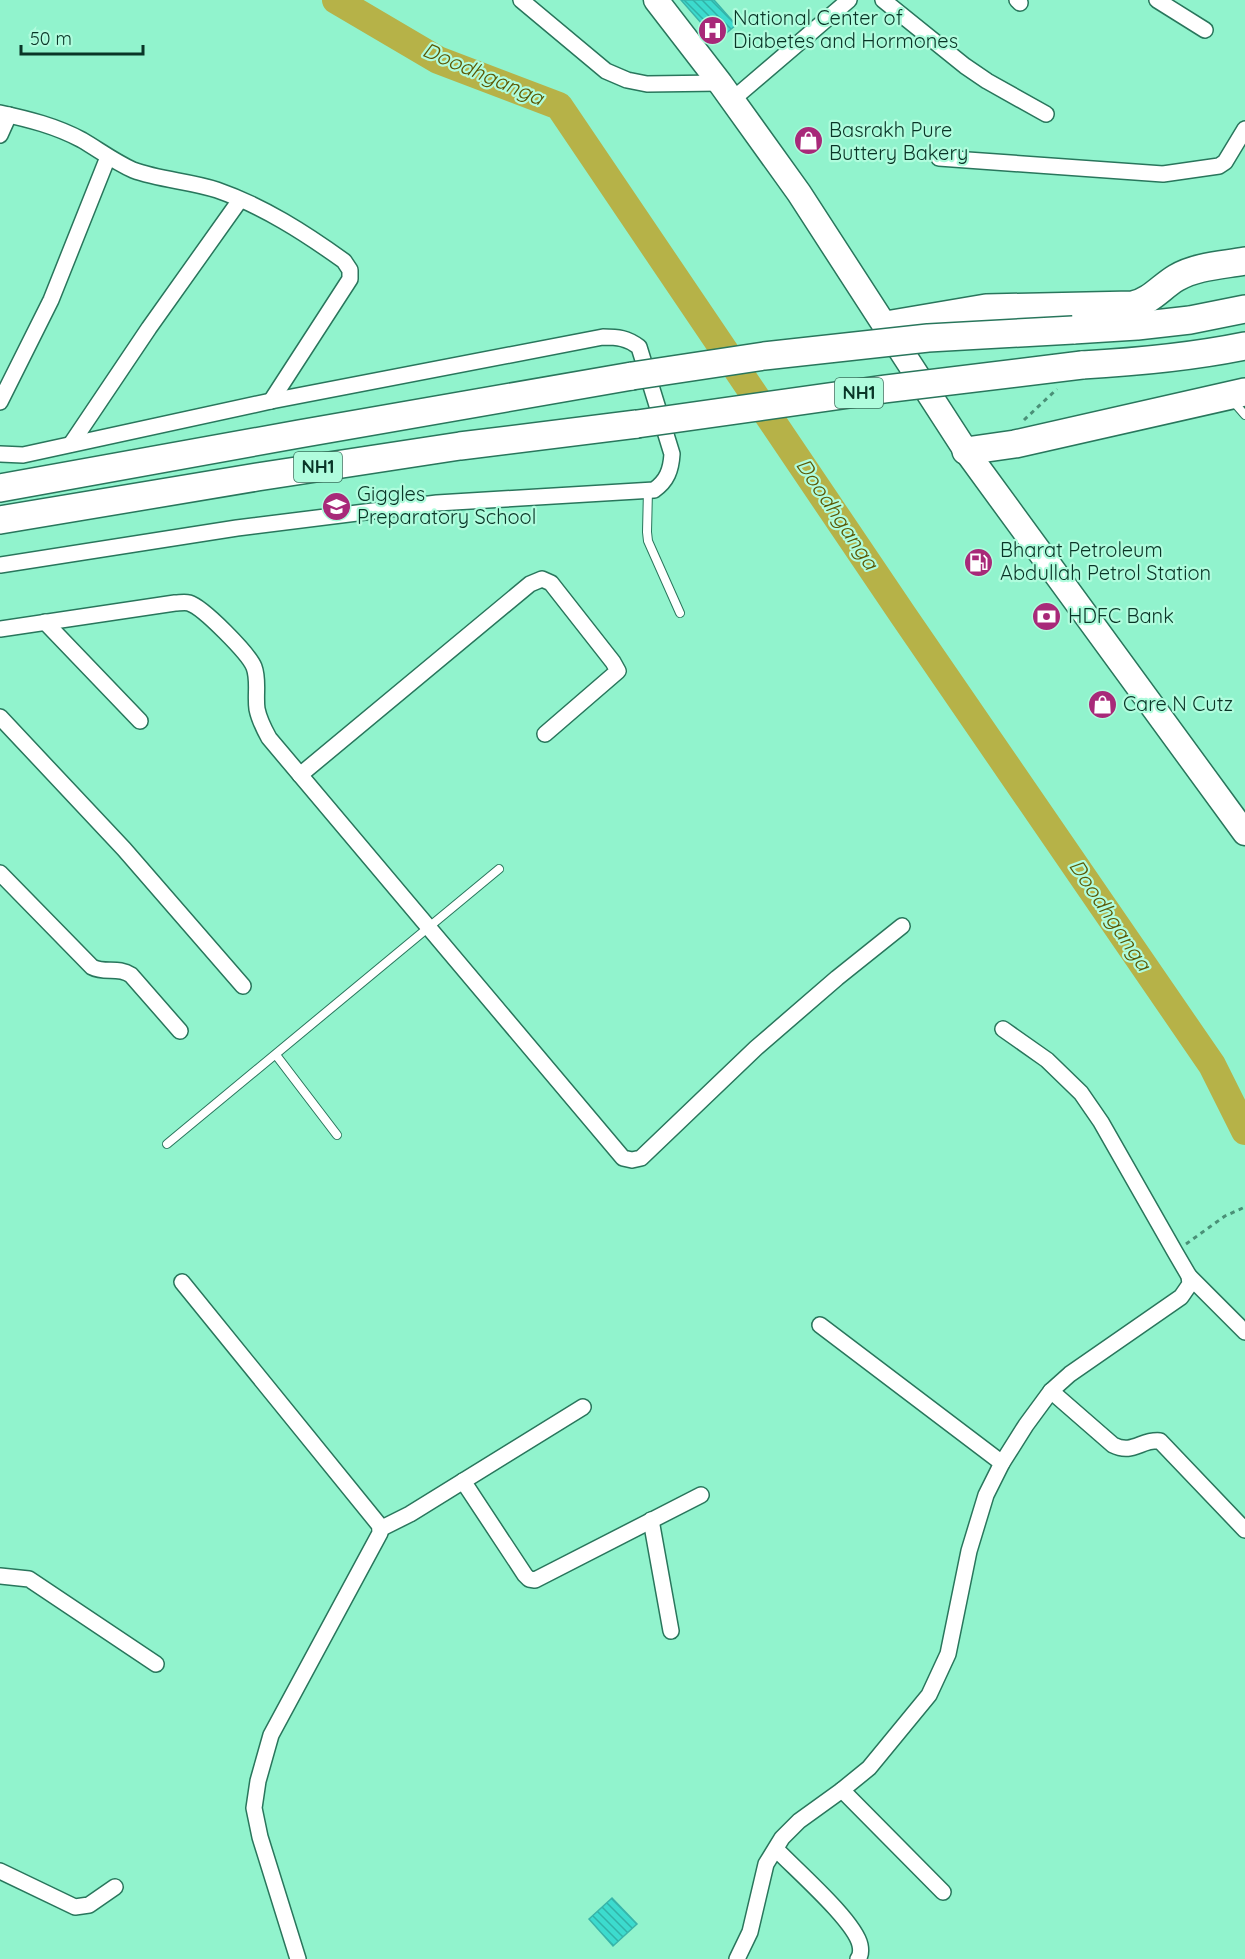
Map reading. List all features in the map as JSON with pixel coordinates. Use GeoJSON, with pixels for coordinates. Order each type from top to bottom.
{"type":"FeatureCollection","features":[{"type":"Feature","properties":{"kind":"highway"},"geometry":{"type":"LineString","coordinates":[[886,325],[986,308],[1132,305],[1142,303],[1190,271],[1245,261]]}},
{"type":"Feature","properties":{"kind":"highway","name":"NH1"},"geometry":{"type":"LineString","coordinates":[[0,488],[632,376],[764,356],[928,338],[1137,326],[1190,320],[1245,309]]}},
{"type":"Feature","properties":{"kind":"highway","name":"NH1"},"geometry":{"type":"LineString","coordinates":[[0,520],[448,447],[637,424],[885,389],[1082,365],[1152,361],[1245,346]]}},
{"type":"Feature","properties":{"kind":"highway"},"geometry":{"type":"LineString","coordinates":[[966,451],[1015,444],[1240,401]]}},
{"type":"Feature","properties":{"kind":"main road"},"geometry":{"type":"LineString","coordinates":[[656,0],[726,91],[799,193],[966,451],[1245,833]]}},
{"type":"Feature","properties":{"kind":"street"},"geometry":{"type":"LineString","coordinates":[[521,0],[606,71],[616,76],[647,84],[726,91],[849,0]]}},
{"type":"Feature","properties":{"kind":"street"},"geometry":{"type":"LineString","coordinates":[[883,0],[964,66],[1046,114]]}},
{"type":"Feature","properties":{"kind":"street"},"geometry":{"type":"LineString","coordinates":[[1157,0],[1205,30]]}},
{"type":"Feature","properties":{"kind":"street"},"geometry":{"type":"LineString","coordinates":[[0,135],[4,114],[44,123],[64,131],[132,169],[216,190],[240,200],[306,234],[344,261],[350,279],[271,401]]}},
{"type":"Feature","properties":{"kind":"street"},"geometry":{"type":"LineString","coordinates":[[939,158],[1163,174],[1219,166],[1225,162],[1245,129]]}},
{"type":"Feature","properties":{"kind":"street"},"geometry":{"type":"LineString","coordinates":[[0,402],[51,300],[108,157]]}},
{"type":"Feature","properties":{"kind":"street"},"geometry":{"type":"LineString","coordinates":[[70,444],[240,200]]}},
{"type":"Feature","properties":{"kind":"street"},"geometry":{"type":"LineString","coordinates":[[0,454],[23,455],[271,401],[603,337],[631,340],[639,347],[672,454],[671,468],[661,485],[654,490],[425,504],[237,528],[0,566]]}},
{"type":"Feature","properties":{"kind":"street"},"geometry":{"type":"LineString","coordinates":[[300,775],[530,584],[542,579],[551,583],[618,671],[544,734]]}},
{"type":"Feature","properties":{"kind":"street"},"geometry":{"type":"LineString","coordinates":[[0,629],[175,603],[190,603],[206,613],[248,657],[254,667],[257,710],[269,738],[623,1158],[632,1160],[641,1158],[756,1048],[902,926]]}},
{"type":"Feature","properties":{"kind":"street"},"geometry":{"type":"LineString","coordinates":[[45,622],[140,721]]}},
{"type":"Feature","properties":{"kind":"street"},"geometry":{"type":"LineString","coordinates":[[0,717],[124,849],[243,986]]}},
{"type":"Feature","properties":{"kind":"street"},"geometry":{"type":"LineString","coordinates":[[0,873],[92,967],[98,970],[124,970],[131,975],[180,1031]]}},
{"type":"Feature","properties":{"kind":"street"},"geometry":{"type":"LineString","coordinates":[[737,1959],[750,1932],[766,1864],[782,1838],[799,1821],[869,1768],[929,1695],[948,1654],[954,1633],[969,1551],[986,1495],[1002,1463],[1026,1425],[1051,1391],[1070,1374],[1091,1357],[1181,1298],[1190,1284],[1175,1252],[1101,1122],[1081,1094],[1047,1060],[1003,1029]]}},
{"type":"Feature","properties":{"kind":"street"},"geometry":{"type":"LineString","coordinates":[[1188,1276],[1245,1332]]}},
{"type":"Feature","properties":{"kind":"street"},"geometry":{"type":"LineString","coordinates":[[182,1282],[375,1517],[380,1529],[376,1541],[271,1735],[258,1781],[254,1808],[260,1838],[298,1959]]}},
{"type":"Feature","properties":{"kind":"street"},"geometry":{"type":"LineString","coordinates":[[820,1325],[1002,1463]]}},
{"type":"Feature","properties":{"kind":"street"},"geometry":{"type":"LineString","coordinates":[[1051,1391],[1113,1445],[1121,1449],[1128,1449],[1148,1441],[1160,1441],[1245,1530]]}},
{"type":"Feature","properties":{"kind":"street"},"geometry":{"type":"LineString","coordinates":[[380,1529],[410,1514],[583,1407]]}},
{"type":"Feature","properties":{"kind":"street"},"geometry":{"type":"LineString","coordinates":[[463,1481],[525,1575],[535,1580],[701,1495]]}},
{"type":"Feature","properties":{"kind":"street"},"geometry":{"type":"LineString","coordinates":[[651,1520],[671,1630]]}},
{"type":"Feature","properties":{"kind":"street"},"geometry":{"type":"LineString","coordinates":[[0,1576],[29,1578],[156,1664]]}},
{"type":"Feature","properties":{"kind":"street"},"geometry":{"type":"LineString","coordinates":[[842,1790],[943,1892]]}},
{"type":"Feature","properties":{"kind":"street"},"geometry":{"type":"LineString","coordinates":[[776,1849],[833,1906],[856,1934],[861,1946],[858,1959]]}},
{"type":"Feature","properties":{"kind":"street"},"geometry":{"type":"LineString","coordinates":[[0,1871],[75,1907],[89,1905],[115,1887]]}},
{"type":"Feature","properties":{"kind":"lane"},"geometry":{"type":"LineString","coordinates":[[648,490],[648,541],[680,613]]}},
{"type":"Feature","properties":{"kind":"lane"},"geometry":{"type":"LineString","coordinates":[[167,1144],[499,869]]}},
{"type":"Feature","properties":{"kind":"lane"},"geometry":{"type":"LineString","coordinates":[[276,1055],[337,1135]]}},
{"type":"Feature","properties":{"kind":"path"},"geometry":{"type":"LineString","coordinates":[[1022,422],[1082,365]]}},
{"type":"Feature","properties":{"kind":"path"},"geometry":{"type":"LineString","coordinates":[[1175,1252],[1225,1216],[1245,1207]]}},
{"type":"Feature","properties":{"kind":"building"},"geometry":{"type":"Polygon","coordinates":[[[681,0],[714,0],[736,25],[717,41],[681,0]]]}},
{"type":"Feature","properties":{"kind":"building"},"geometry":{"type":"Polygon","coordinates":[[[612,1898],[637,1924],[613,1946],[589,1919],[612,1898]]]}},
{"type":"Feature","properties":{"kind":"waterway","name":"Doodhganga"},"geometry":{"type":"LineString","coordinates":[[336,0],[438,60],[559,106],[903,615],[1212,1065],[1245,1131]]}},
{"type":"Feature","properties":{"kind":"place","name":"National Center of Diabetes and Hormones"},"geometry":{"type":"Point","coordinates":[712,30]}},
{"type":"Feature","properties":{"kind":"place","name":"Basrakh Pure Buttery Bakery"},"geometry":{"type":"Point","coordinates":[808,141]}},
{"type":"Feature","properties":{"kind":"place","name":"Giggles Preparatory School"},"geometry":{"type":"Point","coordinates":[336,506]}},
{"type":"Feature","properties":{"kind":"place","name":"Bharat Petroleum Abdullah Petrol Station"},"geometry":{"type":"Point","coordinates":[979,562]}},
{"type":"Feature","properties":{"kind":"place","name":"HDFC Bank"},"geometry":{"type":"Point","coordinates":[1047,616]}},
{"type":"Feature","properties":{"kind":"place","name":"Care N Cutz"},"geometry":{"type":"Point","coordinates":[1102,704]}}]}
